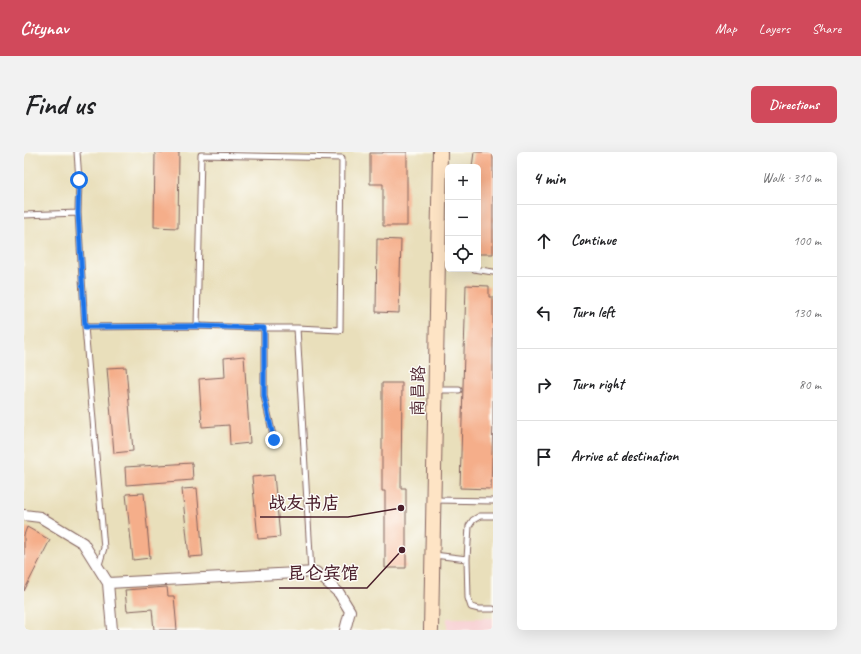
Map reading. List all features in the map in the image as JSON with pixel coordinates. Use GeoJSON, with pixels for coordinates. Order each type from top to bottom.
{"type":"FeatureCollection","features":[{"type":"Feature","properties":{"kind":"main road","name":"南昌路"},"geometry":{"type":"LineString","coordinates":[[431,630],[440,264],[440,152]]}},
{"type":"Feature","properties":{"kind":"street"},"geometry":{"type":"LineString","coordinates":[[24,515],[40,518],[83,543],[108,583],[112,630]]}},
{"type":"Feature","properties":{"kind":"street"},"geometry":{"type":"LineString","coordinates":[[108,583],[316,572],[339,593],[350,611],[345,630]]}},
{"type":"Feature","properties":{"kind":"lane"},"geometry":{"type":"LineString","coordinates":[[77,152],[79,180],[78,213],[85,327],[104,548],[98,568]]}},
{"type":"Feature","properties":{"kind":"lane"},"geometry":{"type":"LineString","coordinates":[[85,327],[197,326],[340,330],[342,158],[201,155],[197,326]]}},
{"type":"Feature","properties":{"kind":"lane"},"geometry":{"type":"LineString","coordinates":[[24,215],[78,213]]}},
{"type":"Feature","properties":{"kind":"lane"},"geometry":{"type":"LineString","coordinates":[[481,270],[493,272]]}},
{"type":"Feature","properties":{"kind":"lane"},"geometry":{"type":"LineString","coordinates":[[264,328],[264,396],[274,440]]}},
{"type":"Feature","properties":{"kind":"lane"},"geometry":{"type":"LineString","coordinates":[[297,328],[311,572]]}},
{"type":"Feature","properties":{"kind":"lane"},"geometry":{"type":"LineString","coordinates":[[436,390],[459,390]]}},
{"type":"Feature","properties":{"kind":"lane"},"geometry":{"type":"LineString","coordinates":[[434,500],[493,501]]}},
{"type":"Feature","properties":{"kind":"lane"},"geometry":{"type":"LineString","coordinates":[[493,516],[480,516],[473,520],[468,526],[467,559],[468,598],[471,607],[479,609],[493,609]]}},
{"type":"Feature","properties":{"kind":"lane"},"geometry":{"type":"LineString","coordinates":[[433,555],[467,559]]}},
{"type":"Feature","properties":{"kind":"shaded area"},"geometry":{"type":"Polygon","coordinates":[[[447,618],[493,618],[493,630],[447,630],[447,618]]]}},
{"type":"Feature","properties":{"kind":"building"},"geometry":{"type":"Polygon","coordinates":[[[155,152],[179,152],[178,228],[154,227],[155,152]]]}},
{"type":"Feature","properties":{"kind":"building"},"geometry":{"type":"Polygon","coordinates":[[[407,152],[407,226],[383,226],[383,184],[370,184],[370,153],[407,152]]]}},
{"type":"Feature","properties":{"kind":"building"},"geometry":{"type":"Polygon","coordinates":[[[474,152],[493,152],[493,254],[481,254],[481,164],[472,164],[474,152]]]}},
{"type":"Feature","properties":{"kind":"building"},"geometry":{"type":"Polygon","coordinates":[[[377,239],[401,240],[399,313],[376,312],[377,239]]]}},
{"type":"Feature","properties":{"kind":"building"},"geometry":{"type":"Polygon","coordinates":[[[466,285],[489,286],[489,297],[493,297],[493,422],[491,489],[460,488],[466,285]]]}},
{"type":"Feature","properties":{"kind":"building"},"geometry":{"type":"Polygon","coordinates":[[[244,356],[250,443],[230,445],[229,425],[202,427],[199,379],[225,377],[224,358],[244,356]]]}},
{"type":"Feature","properties":{"kind":"building"},"geometry":{"type":"Polygon","coordinates":[[[126,367],[133,451],[114,453],[107,368],[126,367]]]}},
{"type":"Feature","properties":{"kind":"building"},"geometry":{"type":"Polygon","coordinates":[[[382,383],[402,383],[401,488],[406,488],[406,568],[385,568],[385,491],[382,491],[382,383]]]}},
{"type":"Feature","properties":{"kind":"building"},"geometry":{"type":"Polygon","coordinates":[[[192,463],[193,480],[126,485],[125,467],[192,463]]]}},
{"type":"Feature","properties":{"kind":"building"},"geometry":{"type":"Polygon","coordinates":[[[274,475],[280,537],[258,539],[252,477],[274,475]]]}},
{"type":"Feature","properties":{"kind":"building"},"geometry":{"type":"Polygon","coordinates":[[[197,488],[203,556],[189,557],[182,489],[197,488]]]}},
{"type":"Feature","properties":{"kind":"building"},"geometry":{"type":"Polygon","coordinates":[[[144,493],[150,558],[133,560],[126,494],[144,493]]]}},
{"type":"Feature","properties":{"kind":"building"},"geometry":{"type":"Polygon","coordinates":[[[27,527],[50,540],[24,591],[24,535],[27,527]]]}},
{"type":"Feature","properties":{"kind":"building"},"geometry":{"type":"Polygon","coordinates":[[[167,587],[168,596],[174,596],[177,630],[154,630],[152,609],[127,611],[125,590],[167,587]]]}},
{"type":"Feature","properties":{"kind":"place","name":"战友书店"},"geometry":{"type":"Point","coordinates":[401,508]}},
{"type":"Feature","properties":{"kind":"place","name":"昆仑宾馆"},"geometry":{"type":"Point","coordinates":[402,550]}},
{"type":"Feature","properties":{"kind":"route"},"geometry":{"type":"LineString","coordinates":[[79,180],[78,213],[85,327],[197,326],[264,328],[264,396],[274,440]]}}]}
